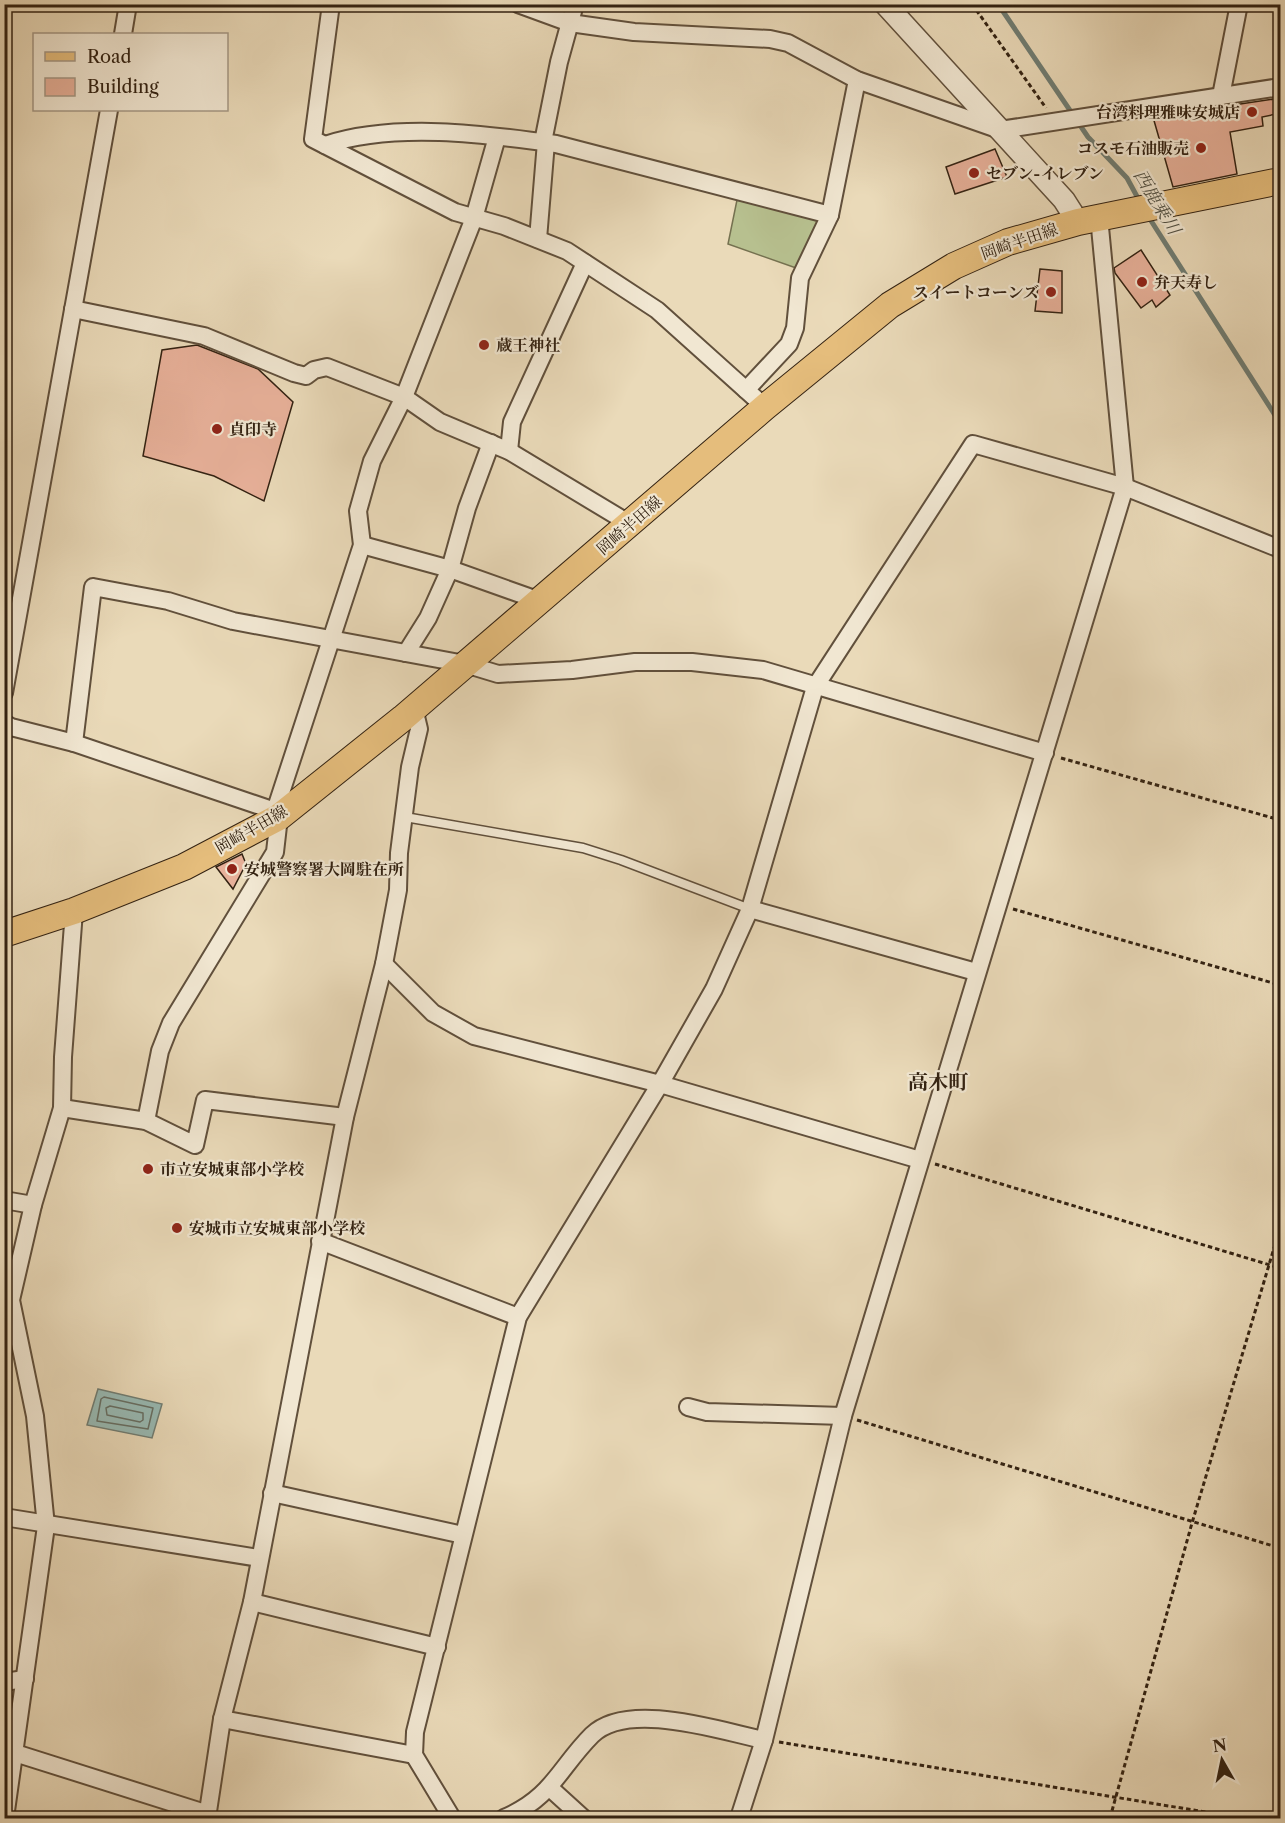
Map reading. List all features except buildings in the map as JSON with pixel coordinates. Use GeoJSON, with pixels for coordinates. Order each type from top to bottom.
{"type":"FeatureCollection","features":[{"type":"Feature","properties":{"kind":"main road","name":"岡崎半田線"},"geometry":{"type":"LineString","coordinates":[[4,934],[74,911],[184,867],[277,814],[414,708],[765,407],[890,305],[954,266],[1008,243],[1089,220],[1281,180]]}},
{"type":"Feature","properties":{"kind":"street"},"geometry":{"type":"LineString","coordinates":[[123,33],[128,4]]}},
{"type":"Feature","properties":{"kind":"street"},"geometry":{"type":"LineString","coordinates":[[331,4],[313,139],[455,212],[504,226],[567,251],[657,310],[765,407]]}},
{"type":"Feature","properties":{"kind":"street"},"geometry":{"type":"LineString","coordinates":[[518,4],[570,23],[634,32],[770,39],[788,43],[857,80],[1000,130],[1281,87]]}},
{"type":"Feature","properties":{"kind":"street"},"geometry":{"type":"LineString","coordinates":[[538,239],[545,142],[576,4]]}},
{"type":"Feature","properties":{"kind":"street"},"geometry":{"type":"LineString","coordinates":[[739,1818],[764,1740],[843,1416],[1125,487],[1089,220],[1064,200],[885,4]]}},
{"type":"Feature","properties":{"kind":"street"},"geometry":{"type":"LineString","coordinates":[[1221,96],[1239,4]]}},
{"type":"Feature","properties":{"kind":"street"},"geometry":{"type":"LineString","coordinates":[[746,390],[789,344],[795,328],[800,278],[830,215],[857,80]]}},
{"type":"Feature","properties":{"kind":"street"},"geometry":{"type":"LineString","coordinates":[[4,693],[109,111]]}},
{"type":"Feature","properties":{"kind":"street"},"geometry":{"type":"LineString","coordinates":[[325,145],[352,137],[423,133],[545,142],[830,215]]}},
{"type":"Feature","properties":{"kind":"street"},"geometry":{"type":"LineString","coordinates":[[146,1121],[160,1051],[171,1023],[210,954],[275,852],[277,814],[331,637],[345,603],[362,545],[358,511],[372,461],[404,397],[474,218],[497,137]]}},
{"type":"Feature","properties":{"kind":"street"},"geometry":{"type":"LineString","coordinates":[[509,451],[512,422],[585,262]]}},
{"type":"Feature","properties":{"kind":"street"},"geometry":{"type":"LineString","coordinates":[[73,309],[204,336],[306,376],[314,370],[327,367],[338,370],[404,397],[440,422],[509,451],[630,524]]}},
{"type":"Feature","properties":{"kind":"street"},"geometry":{"type":"LineString","coordinates":[[406,653],[428,618],[450,569],[467,508],[491,443]]}},
{"type":"Feature","properties":{"kind":"street"},"geometry":{"type":"LineString","coordinates":[[452,1818],[414,1755],[415,1732],[518,1317],[660,1084],[714,989],[750,909],[815,687],[973,444],[1125,487],[1281,549]]}},
{"type":"Feature","properties":{"kind":"street"},"geometry":{"type":"LineString","coordinates":[[362,545],[450,569],[540,601]]}},
{"type":"Feature","properties":{"kind":"street"},"geometry":{"type":"LineString","coordinates":[[74,743],[93,586],[168,601],[233,621],[331,637],[465,664],[498,675],[572,670],[634,662],[692,662],[763,670],[1045,753]]}},
{"type":"Feature","properties":{"kind":"street"},"geometry":{"type":"LineString","coordinates":[[15,1754],[207,1816],[222,1719],[252,1602],[345,1117],[384,964],[398,890],[399,853],[410,767],[419,729],[414,708]]}},
{"type":"Feature","properties":{"kind":"street"},"geometry":{"type":"LineString","coordinates":[[4,723],[11,727],[74,743],[277,814]]}},
{"type":"Feature","properties":{"kind":"street"},"geometry":{"type":"LineString","coordinates":[[750,909],[976,972]]}},
{"type":"Feature","properties":{"kind":"street"},"geometry":{"type":"LineString","coordinates":[[5,1818],[46,1526],[35,1416],[11,1300],[33,1205],[62,1108],[63,1057],[74,911]]}},
{"type":"Feature","properties":{"kind":"street"},"geometry":{"type":"LineString","coordinates":[[384,964],[433,1013],[474,1036],[660,1084],[920,1160]]}},
{"type":"Feature","properties":{"kind":"street"},"geometry":{"type":"LineString","coordinates":[[62,1108],[146,1121],[195,1145],[205,1100],[345,1117]]}},
{"type":"Feature","properties":{"kind":"street"},"geometry":{"type":"LineString","coordinates":[[4,1200],[33,1205]]}},
{"type":"Feature","properties":{"kind":"street"},"geometry":{"type":"LineString","coordinates":[[320,1241],[518,1317]]}},
{"type":"Feature","properties":{"kind":"street"},"geometry":{"type":"LineString","coordinates":[[688,1407],[706,1412],[843,1416]]}},
{"type":"Feature","properties":{"kind":"street"},"geometry":{"type":"LineString","coordinates":[[272,1493],[463,1535]]}},
{"type":"Feature","properties":{"kind":"street"},"geometry":{"type":"LineString","coordinates":[[4,1517],[46,1526],[260,1558]]}},
{"type":"Feature","properties":{"kind":"street"},"geometry":{"type":"LineString","coordinates":[[252,1602],[437,1647]]}},
{"type":"Feature","properties":{"kind":"street"},"geometry":{"type":"LineString","coordinates":[[4,1682],[25,1679]]}},
{"type":"Feature","properties":{"kind":"street"},"geometry":{"type":"LineString","coordinates":[[504,1818],[525,1810],[550,1788],[593,1734],[612,1722],[653,1718],[764,1740]]}},
{"type":"Feature","properties":{"kind":"street"},"geometry":{"type":"LineString","coordinates":[[222,1719],[414,1755]]}},
{"type":"Feature","properties":{"kind":"street"},"geometry":{"type":"LineString","coordinates":[[550,1788],[583,1818]]}},
{"type":"Feature","properties":{"kind":"lane"},"geometry":{"type":"LineString","coordinates":[[405,817],[583,848],[750,909]]}},
{"type":"Feature","properties":{"kind":"path"},"geometry":{"type":"LineString","coordinates":[[972,4],[1055,122]]}},
{"type":"Feature","properties":{"kind":"path"},"geometry":{"type":"LineString","coordinates":[[1045,753],[1281,820]]}},
{"type":"Feature","properties":{"kind":"path"},"geometry":{"type":"LineString","coordinates":[[997,905],[1281,985]]}},
{"type":"Feature","properties":{"kind":"path"},"geometry":{"type":"LineString","coordinates":[[920,1160],[1281,1268]]}},
{"type":"Feature","properties":{"kind":"path"},"geometry":{"type":"LineString","coordinates":[[1110,1818],[1192,1523],[1281,1228]]}},
{"type":"Feature","properties":{"kind":"path"},"geometry":{"type":"LineString","coordinates":[[843,1416],[1281,1548]]}},
{"type":"Feature","properties":{"kind":"path"},"geometry":{"type":"LineString","coordinates":[[764,1740],[1116,1800],[1242,1818]]}},
{"type":"Feature","properties":{"kind":"green space"},"geometry":{"type":"Polygon","coordinates":[[[737,200],[819,219],[799,269],[728,244],[737,200]]]}},
{"type":"Feature","properties":{"kind":"water"},"geometry":{"type":"Polygon","coordinates":[[[98,1389],[162,1404],[152,1438],[87,1425],[98,1389]]]}},
{"type":"Feature","properties":{"kind":"waterway","name":"西鹿乗川"},"geometry":{"type":"LineString","coordinates":[[998,4],[1088,137],[1127,178],[1140,202]]}},
{"type":"Feature","properties":{"kind":"waterway","name":"西鹿乗川"},"geometry":{"type":"LineString","coordinates":[[1148,216],[1280,423]]}},
{"type":"Feature","properties":{"kind":"place","name":"台湾料理雅味安城店"},"geometry":{"type":"Point","coordinates":[1252,112]}},
{"type":"Feature","properties":{"kind":"place","name":"コスモ石油販売"},"geometry":{"type":"Point","coordinates":[1201,148]}},
{"type":"Feature","properties":{"kind":"place","name":"セブン-イレブン"},"geometry":{"type":"Point","coordinates":[974,173]}},
{"type":"Feature","properties":{"kind":"place","name":"弁天寿し"},"geometry":{"type":"Point","coordinates":[1142,282]}},
{"type":"Feature","properties":{"kind":"place","name":"スイートコーンズ"},"geometry":{"type":"Point","coordinates":[1051,292]}},
{"type":"Feature","properties":{"kind":"place","name":"蔵王神社"},"geometry":{"type":"Point","coordinates":[484,345]}},
{"type":"Feature","properties":{"kind":"place","name":"貞印寺"},"geometry":{"type":"Point","coordinates":[217,429]}},
{"type":"Feature","properties":{"kind":"place","name":"安城警察署大岡駐在所"},"geometry":{"type":"Point","coordinates":[232,869]}},
{"type":"Feature","properties":{"kind":"place","name":"市立安城東部小学校"},"geometry":{"type":"Point","coordinates":[148,1169]}},
{"type":"Feature","properties":{"kind":"place","name":"安城市立安城東部小学校"},"geometry":{"type":"Point","coordinates":[177,1228]}},
{"type":"Feature","properties":{"kind":"district","name":"高木町"},"geometry":{"type":"Point","coordinates":[938,1082]}}]}
